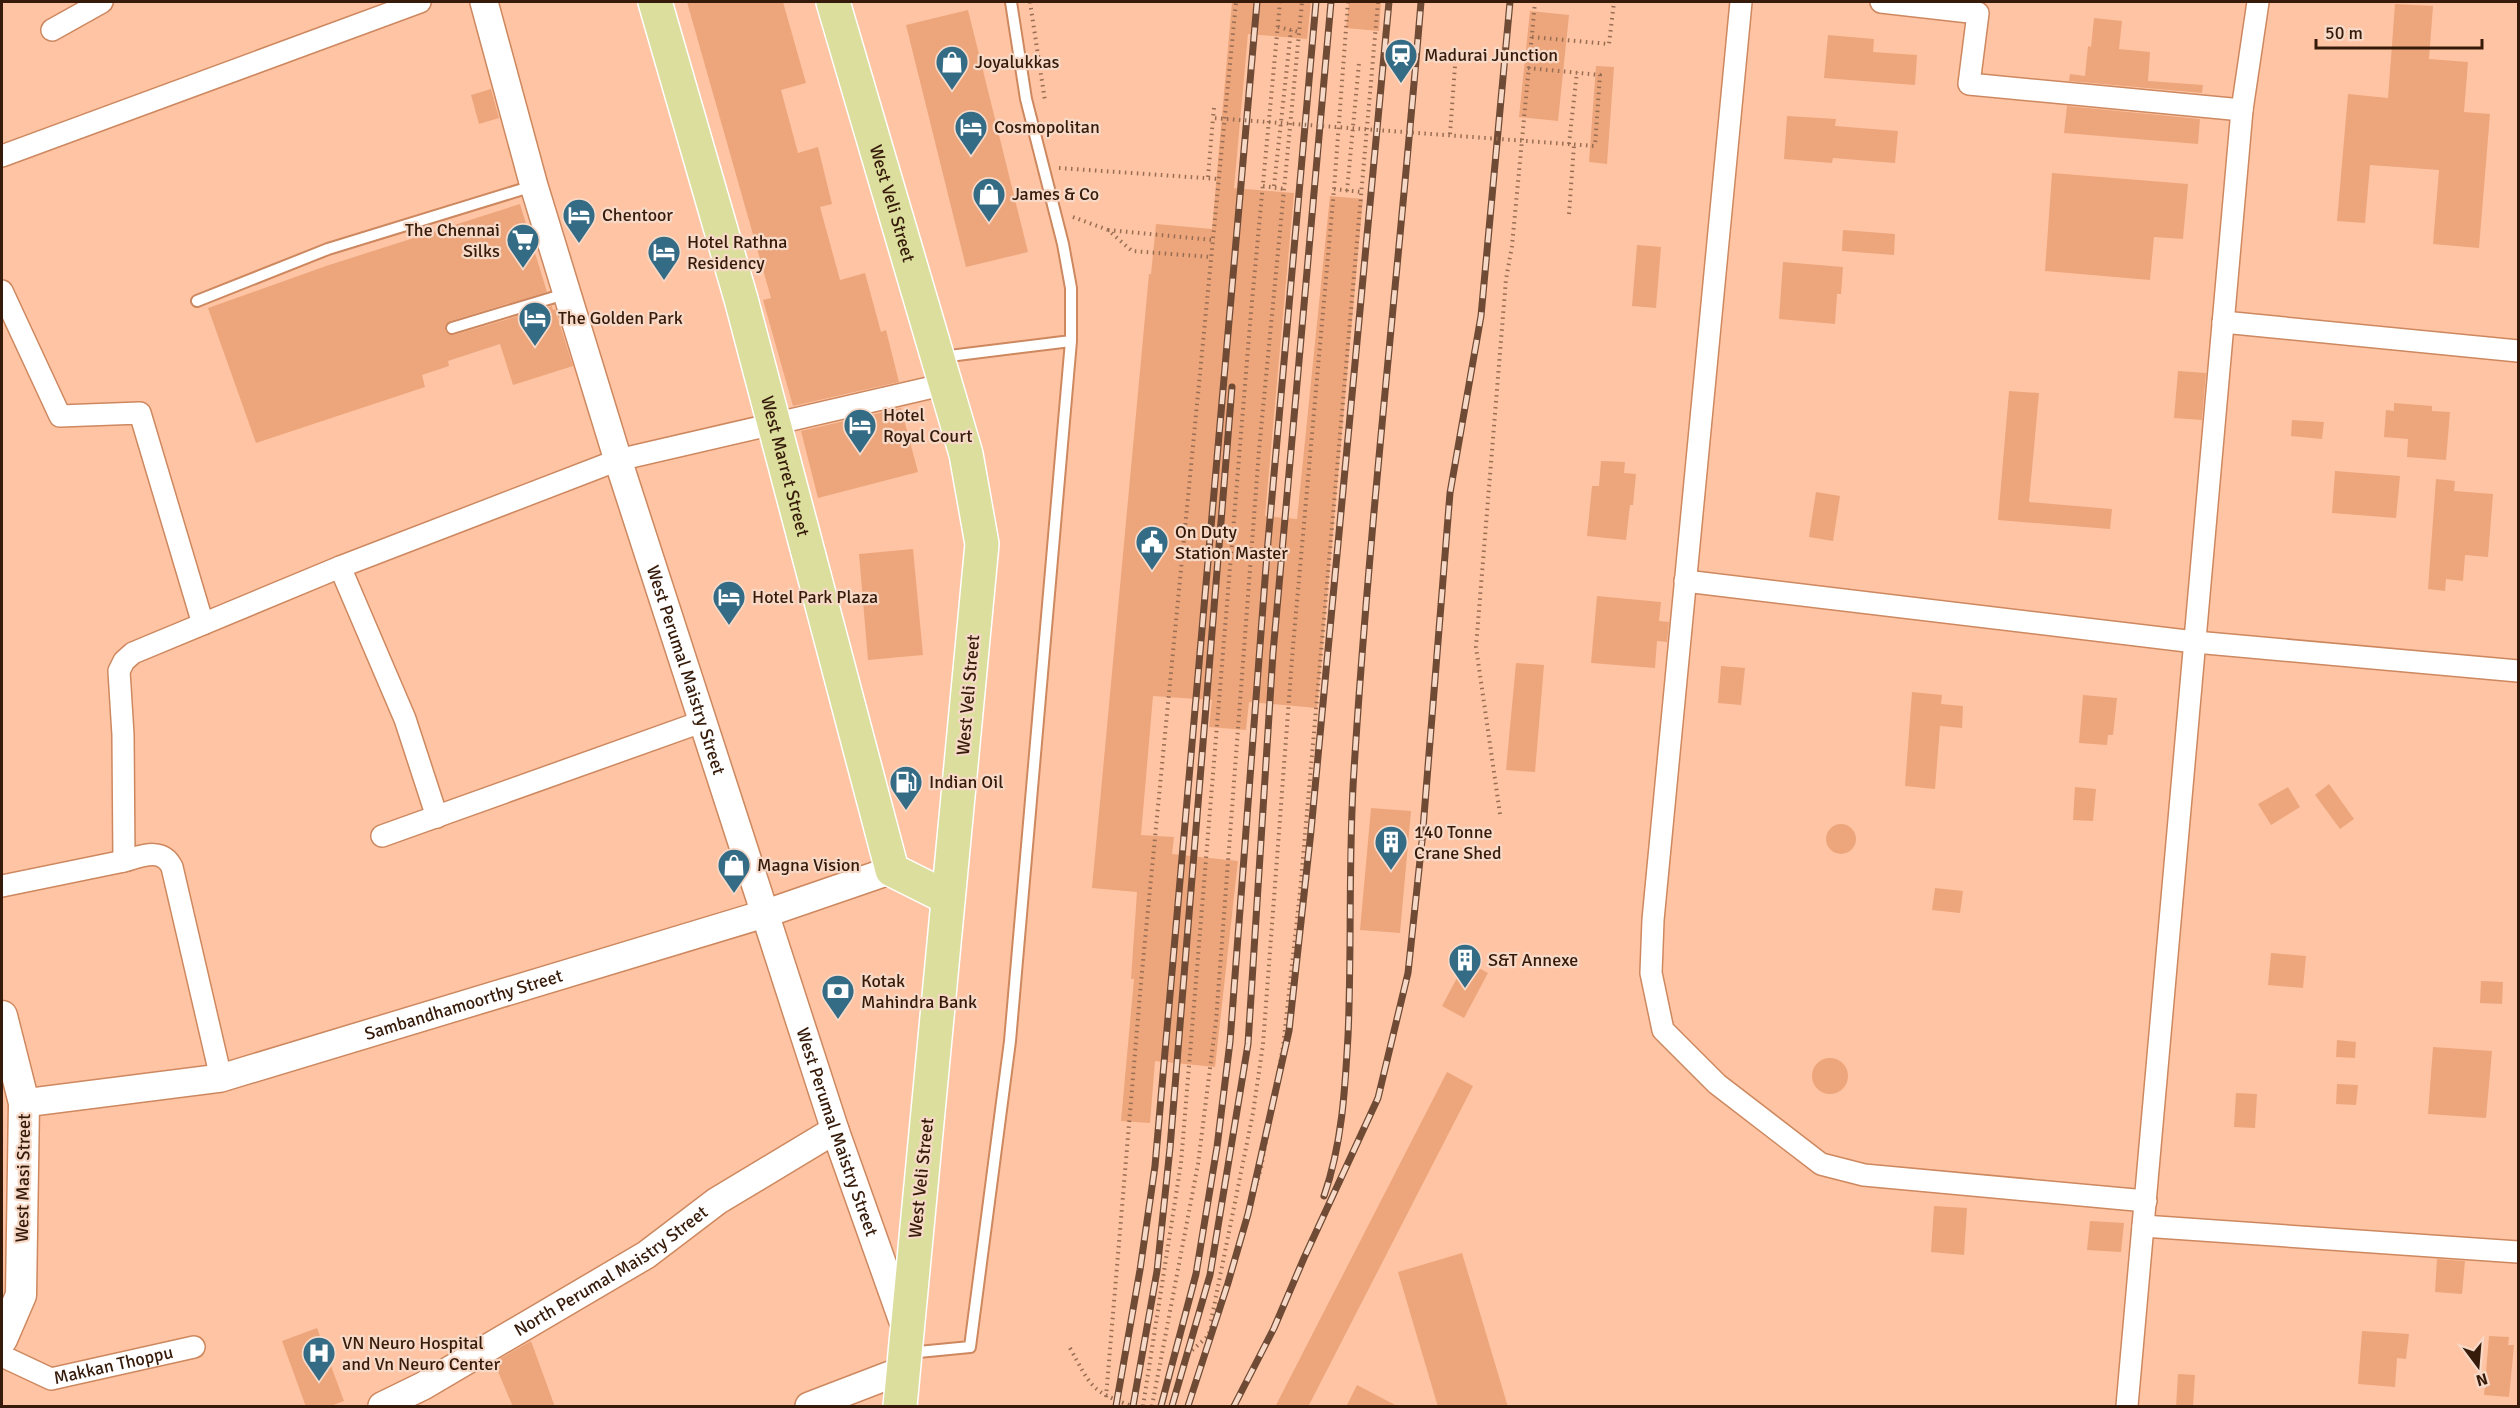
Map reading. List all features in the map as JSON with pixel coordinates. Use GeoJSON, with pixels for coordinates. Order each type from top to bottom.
{"type":"FeatureCollection","features":[{"type":"Feature","properties":{"kind":"main road","name":"West Marret Street"},"geometry":{"type":"LineString","coordinates":[[656,2],[775,425],[892,870]]}},
{"type":"Feature","properties":{"kind":"main road","name":"West Veli Street"},"geometry":{"type":"LineString","coordinates":[[833,2],[966,454],[982,544],[900,1406]]}},
{"type":"Feature","properties":{"kind":"main road"},"geometry":{"type":"LineString","coordinates":[[892,870],[948,898]]}},
{"type":"Feature","properties":{"kind":"main road","name":"West Masi Street"},"geometry":{"type":"LineString","coordinates":[[2,1016],[24,1103],[21,1295],[2,1339]]}},
{"type":"Feature","properties":{"kind":"street"},"geometry":{"type":"LineString","coordinates":[[52,30],[102,2]]}},
{"type":"Feature","properties":{"kind":"street"},"geometry":{"type":"LineString","coordinates":[[2,156],[420,2]]}},
{"type":"Feature","properties":{"kind":"street","name":"West Perumal Maistry Street"},"geometry":{"type":"LineString","coordinates":[[484,2],[566,294],[904,1351]]}},
{"type":"Feature","properties":{"kind":"street"},"geometry":{"type":"LineString","coordinates":[[1741,2],[1653,920],[1651,972],[1663,1030],[1717,1084],[1821,1164],[1864,1175],[2146,1201]]}},
{"type":"Feature","properties":{"kind":"street"},"geometry":{"type":"LineString","coordinates":[[1881,2],[1978,13],[1969,84],[2242,110]]}},
{"type":"Feature","properties":{"kind":"street"},"geometry":{"type":"LineString","coordinates":[[2127,1407],[2242,110],[2258,2]]}},
{"type":"Feature","properties":{"kind":"street"},"geometry":{"type":"LineString","coordinates":[[2,291],[60,416],[140,413],[203,624]]}},
{"type":"Feature","properties":{"kind":"street"},"geometry":{"type":"LineString","coordinates":[[2223,322],[2518,351]]}},
{"type":"Feature","properties":{"kind":"street"},"geometry":{"type":"LineString","coordinates":[[124,861],[123,735],[119,671],[124,661],[134,653],[340,567],[618,460],[775,425],[942,371]]}},
{"type":"Feature","properties":{"kind":"street"},"geometry":{"type":"LineString","coordinates":[[340,567],[405,719],[437,817]]}},
{"type":"Feature","properties":{"kind":"street"},"geometry":{"type":"LineString","coordinates":[[1685,581],[2195,642],[2518,671]]}},
{"type":"Feature","properties":{"kind":"street"},"geometry":{"type":"LineString","coordinates":[[382,836],[701,722]]}},
{"type":"Feature","properties":{"kind":"street"},"geometry":{"type":"LineString","coordinates":[[2,886],[152,854],[162,855],[168,859],[172,867],[221,1078]]}},
{"type":"Feature","properties":{"kind":"street","name":"Sambandhamoorthy Street"},"geometry":{"type":"LineString","coordinates":[[24,1103],[221,1078],[764,914],[892,870]]}},
{"type":"Feature","properties":{"kind":"street","name":"North Perumal Maistry Street"},"geometry":{"type":"LineString","coordinates":[[382,1407],[423,1386],[646,1255],[717,1201],[835,1130]]}},
{"type":"Feature","properties":{"kind":"street"},"geometry":{"type":"LineString","coordinates":[[2143,1226],[2518,1252]]}},
{"type":"Feature","properties":{"kind":"street","name":"Makkan Thoppu"},"geometry":{"type":"LineString","coordinates":[[2,1356],[51,1378],[194,1347]]}},
{"type":"Feature","properties":{"kind":"street"},"geometry":{"type":"LineString","coordinates":[[809,1407],[904,1351]]}},
{"type":"Feature","properties":{"kind":"lane"},"geometry":{"type":"LineString","coordinates":[[904,1351],[970,1347],[1010,1041],[1071,340],[1071,288],[1026,99],[1011,2]]}},
{"type":"Feature","properties":{"kind":"lane"},"geometry":{"type":"LineString","coordinates":[[197,301],[328,249],[534,186]]}},
{"type":"Feature","properties":{"kind":"lane"},"geometry":{"type":"LineString","coordinates":[[452,328],[566,294]]}},
{"type":"Feature","properties":{"kind":"lane"},"geometry":{"type":"LineString","coordinates":[[942,371],[1071,340]]}},
{"type":"Feature","properties":{"kind":"path"},"geometry":{"type":"LineString","coordinates":[[1030,2],[1047,112]]}},
{"type":"Feature","properties":{"kind":"path"},"geometry":{"type":"LineString","coordinates":[[1106,1397],[1141,982],[1236,2]]}},
{"type":"Feature","properties":{"kind":"path"},"geometry":{"type":"LineString","coordinates":[[1143,1407],[1181,1163],[1280,2]]}},
{"type":"Feature","properties":{"kind":"path"},"geometry":{"type":"LineString","coordinates":[[1152,1407],[1198,1164],[1216,1022],[1259,450],[1302,2]]}},
{"type":"Feature","properties":{"kind":"path"},"geometry":{"type":"LineString","coordinates":[[1208,1336],[1253,1113],[1263,1044],[1293,645],[1334,189],[1348,2]]}},
{"type":"Feature","properties":{"kind":"path"},"geometry":{"type":"LineString","coordinates":[[1172,1407],[1188,1354],[1208,1336],[1239,1247],[1261,1168],[1283,1047],[1300,892],[1378,2]]}},
{"type":"Feature","properties":{"kind":"path"},"geometry":{"type":"LineString","coordinates":[[1500,814],[1476,647],[1506,279],[1512,246],[1535,2]]}},
{"type":"Feature","properties":{"kind":"path"},"geometry":{"type":"LineString","coordinates":[[1532,37],[1609,44],[1614,2]]}},
{"type":"Feature","properties":{"kind":"path"},"geometry":{"type":"LineString","coordinates":[[1278,27],[1299,32]]}},
{"type":"Feature","properties":{"kind":"path"},"geometry":{"type":"LineString","coordinates":[[1274,186],[1291,30]]}},
{"type":"Feature","properties":{"kind":"path"},"geometry":{"type":"LineString","coordinates":[[1347,191],[1359,63]]}},
{"type":"Feature","properties":{"kind":"path"},"geometry":{"type":"LineString","coordinates":[[1450,134],[1455,66]]}},
{"type":"Feature","properties":{"kind":"path"},"geometry":{"type":"LineString","coordinates":[[1212,118],[1595,146],[1600,75],[1528,68]]}},
{"type":"Feature","properties":{"kind":"path"},"geometry":{"type":"LineString","coordinates":[[1569,214],[1577,72]]}},
{"type":"Feature","properties":{"kind":"path"},"geometry":{"type":"LineString","coordinates":[[1208,177],[1214,108]]}},
{"type":"Feature","properties":{"kind":"path"},"geometry":{"type":"LineString","coordinates":[[1056,168],[1219,179]]}},
{"type":"Feature","properties":{"kind":"path"},"geometry":{"type":"LineString","coordinates":[[1263,186],[1284,189]]}},
{"type":"Feature","properties":{"kind":"path"},"geometry":{"type":"LineString","coordinates":[[1334,189],[1362,192]]}},
{"type":"Feature","properties":{"kind":"path"},"geometry":{"type":"LineString","coordinates":[[1054,211],[1107,230],[1213,240]]}},
{"type":"Feature","properties":{"kind":"path"},"geometry":{"type":"LineString","coordinates":[[1107,230],[1132,251],[1211,257]]}},
{"type":"Feature","properties":{"kind":"path"},"geometry":{"type":"LineString","coordinates":[[1070,1348],[1090,1385],[1106,1397],[1132,1407]]}},
{"type":"Feature","properties":{"kind":"building"},"geometry":{"type":"Polygon","coordinates":[[[687,2],[783,2],[806,83],[781,90],[798,153],[818,147],[832,204],[820,207],[840,280],[865,273],[881,332],[886,330],[899,382],[793,406],[763,300],[771,298],[687,2]]]}},
{"type":"Feature","properties":{"kind":"building"},"geometry":{"type":"Polygon","coordinates":[[[1232,2],[1311,2],[1307,39],[1248,34],[1234,188],[1294,193],[1265,516],[1297,519],[1330,196],[1363,199],[1317,708],[1249,702],[1246,730],[1209,727],[1212,700],[1153,696],[1141,835],[1174,837],[1172,854],[1238,861],[1215,1067],[1155,1061],[1150,1123],[1121,1121],[1134,979],[1131,979],[1137,892],[1092,888],[1149,274],[1151,274],[1156,224],[1212,229],[1232,2]]]}},
{"type":"Feature","properties":{"kind":"building"},"geometry":{"type":"Polygon","coordinates":[[[1349,2],[1381,2],[1379,31],[1346,28],[1349,2]]]}},
{"type":"Feature","properties":{"kind":"building"},"geometry":{"type":"Polygon","coordinates":[[[2395,4],[2433,6],[2429,59],[2468,62],[2464,112],[2490,114],[2479,248],[2433,244],[2439,170],[2370,165],[2365,223],[2337,221],[2348,94],[2388,98],[2395,4]]]}},
{"type":"Feature","properties":{"kind":"building"},"geometry":{"type":"Polygon","coordinates":[[[968,10],[1028,252],[966,267],[906,25],[968,10]]]}},
{"type":"Feature","properties":{"kind":"building"},"geometry":{"type":"Polygon","coordinates":[[[1530,11],[1569,15],[1558,121],[1519,117],[1530,11]]]}},
{"type":"Feature","properties":{"kind":"building"},"geometry":{"type":"Polygon","coordinates":[[[2094,18],[2122,21],[2119,49],[2150,52],[2148,81],[2203,85],[2202,93],[2069,81],[2070,74],[2085,76],[2094,18]]]}},
{"type":"Feature","properties":{"kind":"building"},"geometry":{"type":"Polygon","coordinates":[[[1828,35],[1874,39],[1873,52],[1917,55],[1915,85],[1824,78],[1828,35]]]}},
{"type":"Feature","properties":{"kind":"building"},"geometry":{"type":"Polygon","coordinates":[[[1596,66],[1614,67],[1607,164],[1589,162],[1596,66]]]}},
{"type":"Feature","properties":{"kind":"building"},"geometry":{"type":"Polygon","coordinates":[[[491,89],[499,118],[479,124],[471,95],[491,89]]]}},
{"type":"Feature","properties":{"kind":"building"},"geometry":{"type":"Polygon","coordinates":[[[2067,106],[2200,119],[2198,144],[2064,133],[2067,106]]]}},
{"type":"Feature","properties":{"kind":"building"},"geometry":{"type":"Polygon","coordinates":[[[1787,116],[1836,119],[1835,126],[1898,131],[1895,163],[1833,158],[1832,163],[1784,159],[1787,116]]]}},
{"type":"Feature","properties":{"kind":"building"},"geometry":{"type":"Polygon","coordinates":[[[2052,173],[2188,184],[2183,239],[2154,237],[2150,280],[2045,271],[2052,173]]]}},
{"type":"Feature","properties":{"kind":"building"},"geometry":{"type":"Polygon","coordinates":[[[520,204],[547,292],[450,321],[445,326],[445,331],[454,335],[552,306],[553,310],[555,309],[573,366],[513,385],[500,344],[448,361],[449,366],[422,375],[425,387],[256,443],[208,308],[326,266],[520,204]]]}},
{"type":"Feature","properties":{"kind":"building"},"geometry":{"type":"Polygon","coordinates":[[[1843,230],[1895,234],[1894,255],[1842,251],[1843,230]]]}},
{"type":"Feature","properties":{"kind":"building"},"geometry":{"type":"Polygon","coordinates":[[[1637,245],[1661,247],[1656,308],[1632,306],[1637,245]]]}},
{"type":"Feature","properties":{"kind":"building"},"geometry":{"type":"Polygon","coordinates":[[[1783,262],[1843,267],[1841,294],[1837,294],[1835,324],[1779,319],[1783,262]]]}},
{"type":"Feature","properties":{"kind":"building"},"geometry":{"type":"Polygon","coordinates":[[[2178,371],[2206,373],[2202,420],[2174,418],[2178,371]]]}},
{"type":"Feature","properties":{"kind":"building"},"geometry":{"type":"Polygon","coordinates":[[[2009,391],[2039,393],[2029,502],[2112,509],[2110,529],[1998,520],[2009,391]]]}},
{"type":"Feature","properties":{"kind":"building"},"geometry":{"type":"Polygon","coordinates":[[[2394,403],[2432,406],[2432,411],[2450,412],[2446,460],[2407,457],[2408,439],[2384,437],[2386,410],[2394,411],[2394,403]]]}},
{"type":"Feature","properties":{"kind":"building","name":"Hotel Royal Court"},"geometry":{"type":"Polygon","coordinates":[[[901,408],[918,472],[818,498],[801,431],[901,408]]]}},
{"type":"Feature","properties":{"kind":"building"},"geometry":{"type":"Polygon","coordinates":[[[2292,420],[2324,422],[2322,439],[2291,436],[2292,420]]]}},
{"type":"Feature","properties":{"kind":"building"},"geometry":{"type":"Polygon","coordinates":[[[1601,461],[1625,462],[1624,473],[1636,474],[1626,540],[1587,536],[1592,486],[1599,486],[1601,461]]]}},
{"type":"Feature","properties":{"kind":"building"},"geometry":{"type":"Polygon","coordinates":[[[2335,471],[2400,476],[2396,518],[2332,513],[2335,471]]]}},
{"type":"Feature","properties":{"kind":"building"},"geometry":{"type":"Polygon","coordinates":[[[2436,479],[2455,481],[2454,491],[2493,494],[2488,557],[2465,555],[2463,581],[2446,579],[2445,591],[2428,589],[2436,479]]]}},
{"type":"Feature","properties":{"kind":"building"},"geometry":{"type":"Polygon","coordinates":[[[1816,492],[1840,496],[1833,541],[1809,537],[1816,492]]]}},
{"type":"Feature","properties":{"kind":"building"},"geometry":{"type":"Polygon","coordinates":[[[913,549],[923,655],[868,660],[859,554],[913,549]]]}},
{"type":"Feature","properties":{"kind":"building"},"geometry":{"type":"Polygon","coordinates":[[[1597,596],[1661,602],[1659,621],[1669,622],[1667,642],[1657,641],[1655,668],[1591,663],[1597,596]]]}},
{"type":"Feature","properties":{"kind":"building"},"geometry":{"type":"Polygon","coordinates":[[[1516,663],[1544,665],[1535,772],[1506,770],[1516,663]]]}},
{"type":"Feature","properties":{"kind":"building"},"geometry":{"type":"Polygon","coordinates":[[[1721,666],[1745,668],[1741,705],[1718,703],[1721,666]]]}},
{"type":"Feature","properties":{"kind":"building"},"geometry":{"type":"Polygon","coordinates":[[[1912,692],[1942,695],[1941,704],[1963,706],[1962,728],[1940,726],[1935,789],[1905,786],[1912,692]]]}},
{"type":"Feature","properties":{"kind":"building"},"geometry":{"type":"Polygon","coordinates":[[[2083,695],[2117,698],[2113,735],[2108,735],[2107,745],[2079,743],[2083,695]]]}},
{"type":"Feature","properties":{"kind":"building"},"geometry":{"type":"Polygon","coordinates":[[[2329,784],[2354,819],[2340,829],[2315,795],[2329,784]]]}},
{"type":"Feature","properties":{"kind":"building"},"geometry":{"type":"Polygon","coordinates":[[[2075,787],[2096,789],[2093,821],[2073,820],[2075,787]]]}},
{"type":"Feature","properties":{"kind":"building"},"geometry":{"type":"Polygon","coordinates":[[[2288,787],[2300,807],[2271,825],[2258,804],[2288,787]]]}},
{"type":"Feature","properties":{"kind":"building","name":"140 Tonne Crane Shed"},"geometry":{"type":"Polygon","coordinates":[[[1371,808],[1411,811],[1400,933],[1360,930],[1371,808]]]}},
{"type":"Feature","properties":{"kind":"building"},"geometry":{"type":"Polygon","coordinates":[[[1841,824],[1852,828],[1856,839],[1852,850],[1841,854],[1830,850],[1826,839],[1830,828],[1841,824]]]}},
{"type":"Feature","properties":{"kind":"building"},"geometry":{"type":"Polygon","coordinates":[[[1935,888],[1963,891],[1960,913],[1932,910],[1935,888]]]}},
{"type":"Feature","properties":{"kind":"building"},"geometry":{"type":"Polygon","coordinates":[[[2271,953],[2306,956],[2303,988],[2268,985],[2271,953]]]}},
{"type":"Feature","properties":{"kind":"building","name":"S&T Annexe"},"geometry":{"type":"Polygon","coordinates":[[[1466,961],[1488,973],[1464,1018],[1442,1006],[1466,961]]]}},
{"type":"Feature","properties":{"kind":"building"},"geometry":{"type":"Polygon","coordinates":[[[2481,981],[2503,982],[2502,1004],[2480,1003],[2481,981]]]}},
{"type":"Feature","properties":{"kind":"building"},"geometry":{"type":"Polygon","coordinates":[[[2337,1040],[2356,1042],[2355,1058],[2336,1057],[2337,1040]]]}},
{"type":"Feature","properties":{"kind":"building"},"geometry":{"type":"Polygon","coordinates":[[[2433,1047],[2492,1051],[2486,1118],[2428,1114],[2433,1047]]]}},
{"type":"Feature","properties":{"kind":"building"},"geometry":{"type":"Polygon","coordinates":[[[1830,1058],[1843,1063],[1848,1076],[1843,1089],[1830,1094],[1817,1089],[1812,1076],[1817,1063],[1830,1058]]]}},
{"type":"Feature","properties":{"kind":"building"},"geometry":{"type":"Polygon","coordinates":[[[1447,1072],[1473,1086],[1308,1407],[1275,1407],[1447,1072]]]}},
{"type":"Feature","properties":{"kind":"building"},"geometry":{"type":"Polygon","coordinates":[[[2337,1084],[2358,1085],[2356,1105],[2336,1104],[2337,1084]]]}},
{"type":"Feature","properties":{"kind":"building"},"geometry":{"type":"Polygon","coordinates":[[[2236,1093],[2257,1094],[2255,1128],[2234,1127],[2236,1093]]]}},
{"type":"Feature","properties":{"kind":"building"},"geometry":{"type":"Polygon","coordinates":[[[1934,1206],[1967,1208],[1964,1255],[1931,1252],[1934,1206]]]}},
{"type":"Feature","properties":{"kind":"building"},"geometry":{"type":"Polygon","coordinates":[[[2090,1221],[2124,1223],[2121,1252],[2087,1250],[2090,1221]]]}},
{"type":"Feature","properties":{"kind":"building"},"geometry":{"type":"Polygon","coordinates":[[[1462,1253],[1508,1407],[1438,1407],[1398,1272],[1462,1253]]]}},
{"type":"Feature","properties":{"kind":"building"},"geometry":{"type":"Polygon","coordinates":[[[2437,1259],[2465,1261],[2462,1294],[2435,1292],[2437,1259]]]}},
{"type":"Feature","properties":{"kind":"building"},"geometry":{"type":"Polygon","coordinates":[[[317,1328],[344,1401],[328,1407],[306,1407],[282,1341],[317,1328]]]}},
{"type":"Feature","properties":{"kind":"building"},"geometry":{"type":"Polygon","coordinates":[[[2362,1331],[2409,1334],[2406,1359],[2397,1358],[2395,1387],[2358,1384],[2362,1331]]]}},
{"type":"Feature","properties":{"kind":"building"},"geometry":{"type":"Polygon","coordinates":[[[2489,1336],[2509,1337],[2508,1345],[2514,1345],[2509,1397],[2484,1395],[2489,1336]]]}},
{"type":"Feature","properties":{"kind":"building"},"geometry":{"type":"Polygon","coordinates":[[[531,1341],[555,1407],[513,1407],[494,1362],[531,1341]]]}},
{"type":"Feature","properties":{"kind":"building"},"geometry":{"type":"Polygon","coordinates":[[[2178,1374],[2195,1375],[2193,1407],[2176,1407],[2178,1374]]]}},
{"type":"Feature","properties":{"kind":"building"},"geometry":{"type":"Polygon","coordinates":[[[1357,1385],[1399,1407],[1346,1407],[1357,1385]]]}},
{"type":"Feature","properties":{"kind":"railway"},"geometry":{"type":"LineString","coordinates":[[1116,1406],[1140,1270],[1155,1166],[1257,2]]}},
{"type":"Feature","properties":{"kind":"railway"},"geometry":{"type":"LineString","coordinates":[[1161,1406],[1196,1274],[1217,1147],[1230,1042],[1267,553],[1316,2]]}},
{"type":"Feature","properties":{"kind":"railway"},"geometry":{"type":"LineString","coordinates":[[1172,1406],[1210,1275],[1248,1044],[1273,653],[1331,2]]}},
{"type":"Feature","properties":{"kind":"railway"},"geometry":{"type":"LineString","coordinates":[[1188,1406],[1248,1214],[1289,1031],[1311,831],[1389,2]]}},
{"type":"Feature","properties":{"kind":"railway"},"geometry":{"type":"LineString","coordinates":[[1324,1196],[1339,1137],[1346,1076],[1352,803],[1361,674],[1421,2]]}},
{"type":"Feature","properties":{"kind":"railway"},"geometry":{"type":"LineString","coordinates":[[1234,1406],[1274,1328],[1378,1098],[1408,973],[1422,841],[1450,493],[1481,316],[1510,2]]}},
{"type":"Feature","properties":{"kind":"railway"},"geometry":{"type":"LineString","coordinates":[[1133,1406],[1157,1271],[1170,1148],[1232,387]]}},
{"type":"Feature","properties":{"kind":"place","name":"Madurai Junction"},"geometry":{"type":"Point","coordinates":[1401,84]}},
{"type":"Feature","properties":{"kind":"place","name":"Joyalukkas"},"geometry":{"type":"Point","coordinates":[952,91]}},
{"type":"Feature","properties":{"kind":"place","name":"Cosmopolitan"},"geometry":{"type":"Point","coordinates":[971,156]}},
{"type":"Feature","properties":{"kind":"place","name":"James & Co"},"geometry":{"type":"Point","coordinates":[989,223]}},
{"type":"Feature","properties":{"kind":"place","name":"Chentoor"},"geometry":{"type":"Point","coordinates":[579,244]}},
{"type":"Feature","properties":{"kind":"place","name":"The Chennai Silks"},"geometry":{"type":"Point","coordinates":[523,269]}},
{"type":"Feature","properties":{"kind":"place","name":"Hotel Rathna Residency"},"geometry":{"type":"Point","coordinates":[664,281]}},
{"type":"Feature","properties":{"kind":"place","name":"The Golden Park"},"geometry":{"type":"Point","coordinates":[535,347]}},
{"type":"Feature","properties":{"kind":"place","name":"Hotel Royal Court"},"geometry":{"type":"Point","coordinates":[860,454]}},
{"type":"Feature","properties":{"kind":"place","name":"On Duty Station Master"},"geometry":{"type":"Point","coordinates":[1152,571]}},
{"type":"Feature","properties":{"kind":"place","name":"Hotel Park Plaza"},"geometry":{"type":"Point","coordinates":[729,626]}},
{"type":"Feature","properties":{"kind":"place","name":"Indian Oil"},"geometry":{"type":"Point","coordinates":[906,811]}},
{"type":"Feature","properties":{"kind":"place","name":"140 Tonne Crane Shed"},"geometry":{"type":"Point","coordinates":[1391,871]}},
{"type":"Feature","properties":{"kind":"place","name":"Magna Vision"},"geometry":{"type":"Point","coordinates":[734,894]}},
{"type":"Feature","properties":{"kind":"place","name":"S&T Annexe"},"geometry":{"type":"Point","coordinates":[1465,989]}},
{"type":"Feature","properties":{"kind":"place","name":"Kotak Mahindra Bank"},"geometry":{"type":"Point","coordinates":[838,1020]}},
{"type":"Feature","properties":{"kind":"place","name":"VN Neuro Hospital and Vn Neuro Center"},"geometry":{"type":"Point","coordinates":[319,1382]}}]}
